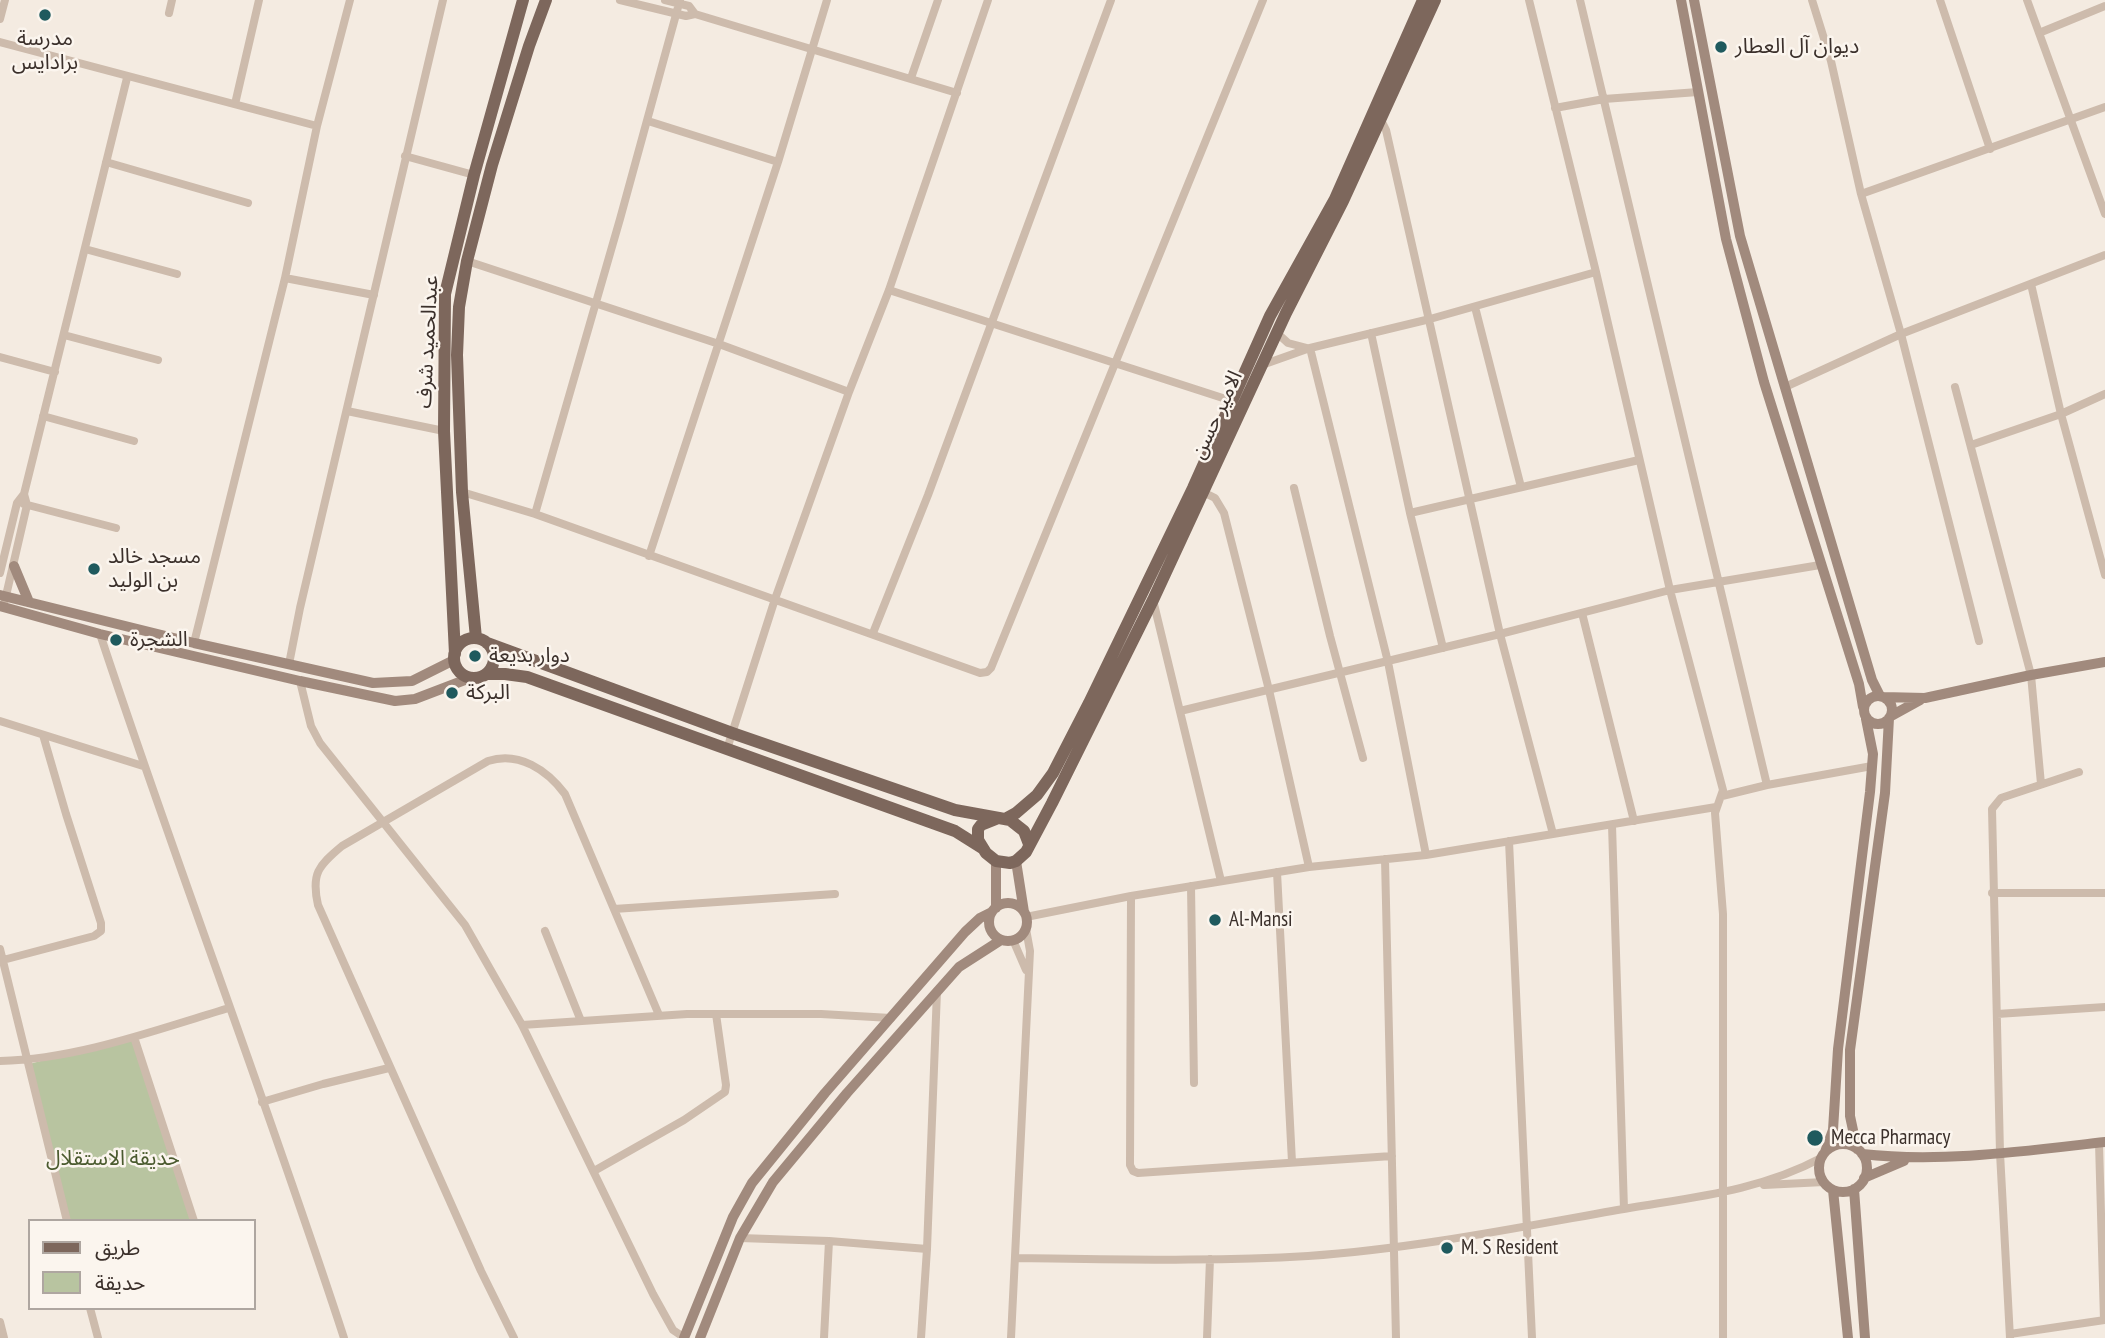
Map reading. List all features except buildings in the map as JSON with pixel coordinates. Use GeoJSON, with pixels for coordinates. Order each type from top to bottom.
{"type":"FeatureCollection","features":[{"type":"Feature","properties":{"kind":"main road","name":"عبدالحميد شرف"},"geometry":{"type":"LineString","coordinates":[[454,657],[444,430],[446,294],[474,175],[523,0]]}},
{"type":"Feature","properties":{"kind":"main road","name":"عبدالحميد شرف"},"geometry":{"type":"LineString","coordinates":[[482,640],[462,492],[457,327],[467,261],[505,122],[546,0]]}},
{"type":"Feature","properties":{"kind":"main road","name":"الامير حسن"},"geometry":{"type":"LineString","coordinates":[[1029,844],[1153,600],[1232,401],[1270,316],[1335,199],[1423,0]]}},
{"type":"Feature","properties":{"kind":"main road","name":"الامير حسن"},"geometry":{"type":"LineString","coordinates":[[989,854],[978,840],[978,829],[981,825],[1016,813],[1037,795],[1053,773],[1343,201],[1434,0]]}},
{"type":"Feature","properties":{"kind":"main road"},"geometry":{"type":"LineString","coordinates":[[1681,0],[1726,239],[1764,382],[1859,684],[1871,742],[1872,766],[1838,1049],[1833,1130],[1819,1166],[1835,1212],[1847,1338]]}},
{"type":"Feature","properties":{"kind":"main road"},"geometry":{"type":"LineString","coordinates":[[1694,0],[1740,236],[1872,680],[1881,696],[1890,703],[1885,793],[1850,1050],[1852,1128],[1866,1166],[1864,1178]]}},
{"type":"Feature","properties":{"kind":"main road"},"geometry":{"type":"LineString","coordinates":[[14,566],[29,602]]}},
{"type":"Feature","properties":{"kind":"main road"},"geometry":{"type":"LineString","coordinates":[[2,601],[29,602],[373,683],[412,681],[454,657],[461,643],[482,640],[732,733],[955,810],[1019,825],[1029,844],[1026,852],[1010,863],[989,854],[955,831],[527,677],[485,674],[405,701],[300,681],[100,634],[2,601]]}},
{"type":"Feature","properties":{"kind":"main road"},"geometry":{"type":"LineString","coordinates":[[482,640],[493,651],[494,662],[485,674]]}},
{"type":"Feature","properties":{"kind":"main road"},"geometry":{"type":"LineString","coordinates":[[454,657],[460,671],[470,678]]}},
{"type":"Feature","properties":{"kind":"main road"},"geometry":{"type":"LineString","coordinates":[[1865,713],[1867,699],[1881,696],[1925,698],[2105,662]]}},
{"type":"Feature","properties":{"kind":"main road"},"geometry":{"type":"LineString","coordinates":[[1865,713],[1875,724],[1880,724],[1925,698]]}},
{"type":"Feature","properties":{"kind":"main road"},"geometry":{"type":"LineString","coordinates":[[989,854],[994,910],[989,918],[991,931],[1001,940]]}},
{"type":"Feature","properties":{"kind":"main road"},"geometry":{"type":"LineString","coordinates":[[700,1338],[740,1238],[773,1182],[847,1093],[959,967],[1001,940],[1018,938],[1025,919],[1016,861]]}},
{"type":"Feature","properties":{"kind":"main road"},"geometry":{"type":"LineString","coordinates":[[684,1338],[733,1217],[752,1183],[965,932],[980,918],[1008,904],[1019,907],[1025,919]]}},
{"type":"Feature","properties":{"kind":"main road"},"geometry":{"type":"LineString","coordinates":[[876,1034],[889,1047]]}},
{"type":"Feature","properties":{"kind":"main road"},"geometry":{"type":"LineString","coordinates":[[1833,1130],[1852,1128]]}},
{"type":"Feature","properties":{"kind":"main road"},"geometry":{"type":"LineString","coordinates":[[1823,1155],[1831,1147],[1844,1144],[1859,1152],[1924,1157],[2000,1153],[2102,1142]]}},
{"type":"Feature","properties":{"kind":"main road"},"geometry":{"type":"LineString","coordinates":[[1828,1186],[1847,1191],[1854,1189],[1864,1178],[1893,1164],[1924,1157]]}},
{"type":"Feature","properties":{"kind":"main road"},"geometry":{"type":"LineString","coordinates":[[1854,1189],[1865,1338]]}},
{"type":"Feature","properties":{"kind":"main road"},"geometry":{"type":"LineString","coordinates":[[1835,1212],[1842,1206],[1854,1209]]}},
{"type":"Feature","properties":{"kind":"street"},"geometry":{"type":"LineString","coordinates":[[0,19],[5,0]]}},
{"type":"Feature","properties":{"kind":"street"},"geometry":{"type":"LineString","coordinates":[[169,13],[172,0]]}},
{"type":"Feature","properties":{"kind":"street"},"geometry":{"type":"LineString","coordinates":[[235,104],[259,0]]}},
{"type":"Feature","properties":{"kind":"street"},"geometry":{"type":"LineString","coordinates":[[194,643],[285,278],[317,126],[350,0]]}},
{"type":"Feature","properties":{"kind":"street"},"geometry":{"type":"LineString","coordinates":[[289,664],[443,0]]}},
{"type":"Feature","properties":{"kind":"street"},"geometry":{"type":"LineString","coordinates":[[620,0],[686,16],[695,14],[957,93]]}},
{"type":"Feature","properties":{"kind":"street"},"geometry":{"type":"LineString","coordinates":[[665,0],[679,1],[689,6],[695,14]]}},
{"type":"Feature","properties":{"kind":"street"},"geometry":{"type":"LineString","coordinates":[[649,556],[778,162],[827,0]]}},
{"type":"Feature","properties":{"kind":"street"},"geometry":{"type":"LineString","coordinates":[[911,78],[939,0]]}},
{"type":"Feature","properties":{"kind":"street"},"geometry":{"type":"LineString","coordinates":[[727,749],[775,599],[849,392],[889,290],[988,0]]}},
{"type":"Feature","properties":{"kind":"street"},"geometry":{"type":"LineString","coordinates":[[873,633],[928,495],[1111,0]]}},
{"type":"Feature","properties":{"kind":"street"},"geometry":{"type":"LineString","coordinates":[[462,492],[535,514],[980,673],[986,672],[991,668],[1116,365],[1263,0]]}},
{"type":"Feature","properties":{"kind":"street"},"geometry":{"type":"LineString","coordinates":[[1529,0],[1670,590],[1721,784],[1722,796],[1716,807],[1723,914],[1723,1338]]}},
{"type":"Feature","properties":{"kind":"street"},"geometry":{"type":"LineString","coordinates":[[1580,0],[1767,785]]}},
{"type":"Feature","properties":{"kind":"street"},"geometry":{"type":"LineString","coordinates":[[1812,0],[1831,61],[1861,194],[1901,334],[1979,641]]}},
{"type":"Feature","properties":{"kind":"street"},"geometry":{"type":"LineString","coordinates":[[1940,0],[1990,149]]}},
{"type":"Feature","properties":{"kind":"street"},"geometry":{"type":"LineString","coordinates":[[2027,0],[2105,214]]}},
{"type":"Feature","properties":{"kind":"street"},"geometry":{"type":"LineString","coordinates":[[535,514],[648,121],[679,1]]}},
{"type":"Feature","properties":{"kind":"street"},"geometry":{"type":"LineString","coordinates":[[2039,33],[2105,6]]}},
{"type":"Feature","properties":{"kind":"street"},"geometry":{"type":"LineString","coordinates":[[0,42],[317,126]]}},
{"type":"Feature","properties":{"kind":"street"},"geometry":{"type":"LineString","coordinates":[[0,573],[17,503],[24,494],[128,78]]}},
{"type":"Feature","properties":{"kind":"street"},"geometry":{"type":"LineString","coordinates":[[1555,108],[1604,99],[1698,92]]}},
{"type":"Feature","properties":{"kind":"street"},"geometry":{"type":"LineString","coordinates":[[1861,194],[2105,107]]}},
{"type":"Feature","properties":{"kind":"street"},"geometry":{"type":"LineString","coordinates":[[1380,118],[1386,130],[1430,319],[1500,634],[1553,834]]}},
{"type":"Feature","properties":{"kind":"street"},"geometry":{"type":"LineString","coordinates":[[648,121],[778,162]]}},
{"type":"Feature","properties":{"kind":"street"},"geometry":{"type":"LineString","coordinates":[[405,156],[474,175]]}},
{"type":"Feature","properties":{"kind":"street"},"geometry":{"type":"LineString","coordinates":[[106,162],[248,203]]}},
{"type":"Feature","properties":{"kind":"street"},"geometry":{"type":"LineString","coordinates":[[85,249],[177,274]]}},
{"type":"Feature","properties":{"kind":"street"},"geometry":{"type":"LineString","coordinates":[[1785,387],[1901,334],[2105,255]]}},
{"type":"Feature","properties":{"kind":"street"},"geometry":{"type":"LineString","coordinates":[[467,261],[719,344],[849,392]]}},
{"type":"Feature","properties":{"kind":"street"},"geometry":{"type":"LineString","coordinates":[[1261,366],[1310,348],[1430,319],[1596,272]]}},
{"type":"Feature","properties":{"kind":"street"},"geometry":{"type":"LineString","coordinates":[[285,278],[374,295]]}},
{"type":"Feature","properties":{"kind":"street"},"geometry":{"type":"LineString","coordinates":[[2031,284],[2061,414],[2105,575]]}},
{"type":"Feature","properties":{"kind":"street"},"geometry":{"type":"LineString","coordinates":[[889,290],[1232,401]]}},
{"type":"Feature","properties":{"kind":"street"},"geometry":{"type":"LineString","coordinates":[[1475,307],[1521,486]]}},
{"type":"Feature","properties":{"kind":"street"},"geometry":{"type":"LineString","coordinates":[[1277,332],[1288,343],[1310,348]]}},
{"type":"Feature","properties":{"kind":"street"},"geometry":{"type":"LineString","coordinates":[[1371,333],[1443,648]]}},
{"type":"Feature","properties":{"kind":"street"},"geometry":{"type":"LineString","coordinates":[[64,335],[158,360]]}},
{"type":"Feature","properties":{"kind":"street"},"geometry":{"type":"LineString","coordinates":[[1310,348],[1388,662],[1426,855]]}},
{"type":"Feature","properties":{"kind":"street"},"geometry":{"type":"LineString","coordinates":[[0,357],[55,372]]}},
{"type":"Feature","properties":{"kind":"street"},"geometry":{"type":"LineString","coordinates":[[1955,387],[2031,675],[2041,784]]}},
{"type":"Feature","properties":{"kind":"street"},"geometry":{"type":"LineString","coordinates":[[1971,445],[2061,414],[2105,394]]}},
{"type":"Feature","properties":{"kind":"street"},"geometry":{"type":"LineString","coordinates":[[347,411],[444,430]]}},
{"type":"Feature","properties":{"kind":"street"},"geometry":{"type":"LineString","coordinates":[[43,416],[134,441]]}},
{"type":"Feature","properties":{"kind":"street"},"geometry":{"type":"LineString","coordinates":[[1410,513],[1639,460]]}},
{"type":"Feature","properties":{"kind":"street"},"geometry":{"type":"LineString","coordinates":[[1294,488],[1363,758]]}},
{"type":"Feature","properties":{"kind":"street"},"geometry":{"type":"LineString","coordinates":[[1198,490],[1215,498],[1222,507],[1269,690],[1309,867]]}},
{"type":"Feature","properties":{"kind":"street"},"geometry":{"type":"LineString","coordinates":[[2,601],[14,566],[27,505],[24,494]]}},
{"type":"Feature","properties":{"kind":"street"},"geometry":{"type":"LineString","coordinates":[[17,503],[116,528]]}},
{"type":"Feature","properties":{"kind":"street"},"geometry":{"type":"LineString","coordinates":[[1180,711],[1388,662],[1670,590],[1820,565]]}},
{"type":"Feature","properties":{"kind":"street"},"geometry":{"type":"LineString","coordinates":[[1153,600],[1221,881]]}},
{"type":"Feature","properties":{"kind":"street"},"geometry":{"type":"LineString","coordinates":[[1582,613],[1634,821]]}},
{"type":"Feature","properties":{"kind":"street"},"geometry":{"type":"LineString","coordinates":[[100,634],[344,1338]]}},
{"type":"Feature","properties":{"kind":"street"},"geometry":{"type":"LineString","coordinates":[[300,681],[311,726],[320,743],[465,925],[522,1025],[664,1315],[673,1330],[684,1338]]}},
{"type":"Feature","properties":{"kind":"street"},"geometry":{"type":"LineString","coordinates":[[0,721],[144,766]]}},
{"type":"Feature","properties":{"kind":"street"},"geometry":{"type":"LineString","coordinates":[[3,960],[94,936],[101,931],[101,923],[43,736]]}},
{"type":"Feature","properties":{"kind":"street"},"geometry":{"type":"LineString","coordinates":[[514,1338],[481,1271],[317,905],[314,889],[316,873],[342,846],[488,761],[502,757],[518,759],[540,768],[556,781],[565,794],[659,1015]]}},
{"type":"Feature","properties":{"kind":"street"},"geometry":{"type":"LineString","coordinates":[[1722,796],[1872,766]]}},
{"type":"Feature","properties":{"kind":"street"},"geometry":{"type":"LineString","coordinates":[[2079,772],[2001,798],[1992,808],[2000,1153],[2010,1336],[2104,1320],[2102,1142]]}},
{"type":"Feature","properties":{"kind":"street"},"geometry":{"type":"LineString","coordinates":[[1011,1338],[1030,951],[1025,919],[1221,881],[1309,867],[1426,855],[1716,807]]}},
{"type":"Feature","properties":{"kind":"street"},"geometry":{"type":"LineString","coordinates":[[1612,825],[1624,1209]]}},
{"type":"Feature","properties":{"kind":"street"},"geometry":{"type":"LineString","coordinates":[[1509,841],[1532,1338]]}},
{"type":"Feature","properties":{"kind":"street"},"geometry":{"type":"LineString","coordinates":[[1385,859],[1396,1338]]}},
{"type":"Feature","properties":{"kind":"street"},"geometry":{"type":"LineString","coordinates":[[1277,872],[1292,1162]]}},
{"type":"Feature","properties":{"kind":"street"},"geometry":{"type":"LineString","coordinates":[[1191,886],[1194,1083]]}},
{"type":"Feature","properties":{"kind":"street"},"geometry":{"type":"LineString","coordinates":[[1993,893],[2105,893]]}},
{"type":"Feature","properties":{"kind":"street"},"geometry":{"type":"LineString","coordinates":[[614,909],[835,894]]}},
{"type":"Feature","properties":{"kind":"street"},"geometry":{"type":"LineString","coordinates":[[1131,897],[1130,1165],[1133,1171],[1138,1173],[1392,1156]]}},
{"type":"Feature","properties":{"kind":"street"},"geometry":{"type":"LineString","coordinates":[[545,931],[581,1021]]}},
{"type":"Feature","properties":{"kind":"street"},"geometry":{"type":"LineString","coordinates":[[1013,940],[1027,973]]}},
{"type":"Feature","properties":{"kind":"street"},"geometry":{"type":"LineString","coordinates":[[0,949],[67,1219]]}},
{"type":"Feature","properties":{"kind":"street"},"geometry":{"type":"LineString","coordinates":[[921,1338],[937,990]]}},
{"type":"Feature","properties":{"kind":"street"},"geometry":{"type":"LineString","coordinates":[[1997,1014],[2105,1007]]}},
{"type":"Feature","properties":{"kind":"street"},"geometry":{"type":"LineString","coordinates":[[0,1061],[27,1060],[135,1037],[229,1008]]}},
{"type":"Feature","properties":{"kind":"street"},"geometry":{"type":"LineString","coordinates":[[594,1171],[684,1120],[725,1092],[716,1014]]}},
{"type":"Feature","properties":{"kind":"street"},"geometry":{"type":"LineString","coordinates":[[522,1025],[659,1015],[821,1014],[891,1018]]}},
{"type":"Feature","properties":{"kind":"street"},"geometry":{"type":"LineString","coordinates":[[135,1037],[193,1219]]}},
{"type":"Feature","properties":{"kind":"street"},"geometry":{"type":"LineString","coordinates":[[262,1102],[390,1068]]}},
{"type":"Feature","properties":{"kind":"street"},"geometry":{"type":"LineString","coordinates":[[1016,1258],[1210,1259],[1309,1256],[1393,1247],[1528,1227],[1723,1192],[1754,1185],[1800,1169],[1823,1155]]}},
{"type":"Feature","properties":{"kind":"street"},"geometry":{"type":"LineString","coordinates":[[1754,1185],[1828,1186]]}},
{"type":"Feature","properties":{"kind":"street"},"geometry":{"type":"LineString","coordinates":[[740,1238],[829,1241],[927,1249]]}},
{"type":"Feature","properties":{"kind":"street"},"geometry":{"type":"LineString","coordinates":[[824,1338],[829,1241]]}},
{"type":"Feature","properties":{"kind":"street"},"geometry":{"type":"LineString","coordinates":[[1207,1338],[1210,1259]]}},
{"type":"Feature","properties":{"kind":"street"},"geometry":{"type":"LineString","coordinates":[[91,1310],[98,1338]]}},
{"type":"Feature","properties":{"kind":"street"},"geometry":{"type":"LineString","coordinates":[[0,1322],[4,1338]]}},
{"type":"Feature","properties":{"kind":"green space","name":"حديقة الاستقلال"},"geometry":{"type":"Polygon","coordinates":[[[134,1037],[193,1219],[68,1219],[29,1064],[134,1037]]]}},
{"type":"Feature","properties":{"kind":"place","name":"مدرسة برادايس"},"geometry":{"type":"Point","coordinates":[45,15]}},
{"type":"Feature","properties":{"kind":"place","name":"ديوان آل العطار"},"geometry":{"type":"Point","coordinates":[1721,47]}},
{"type":"Feature","properties":{"kind":"place","name":"مسجد خالد بن الوليد"},"geometry":{"type":"Point","coordinates":[94,569]}},
{"type":"Feature","properties":{"kind":"place","name":"الشجرة"},"geometry":{"type":"Point","coordinates":[116,640]}},
{"type":"Feature","properties":{"kind":"place","name":"دوار بديعة"},"geometry":{"type":"Point","coordinates":[475,656]}},
{"type":"Feature","properties":{"kind":"place","name":"البركة"},"geometry":{"type":"Point","coordinates":[452,693]}},
{"type":"Feature","properties":{"kind":"place","name":"Al-Mansi"},"geometry":{"type":"Point","coordinates":[1215,920]}},
{"type":"Feature","properties":{"kind":"place","name":"Mecca Pharmacy"},"geometry":{"type":"Point","coordinates":[1815,1138]}},
{"type":"Feature","properties":{"kind":"place","name":"M. S Resident"},"geometry":{"type":"Point","coordinates":[1447,1248]}}]}
